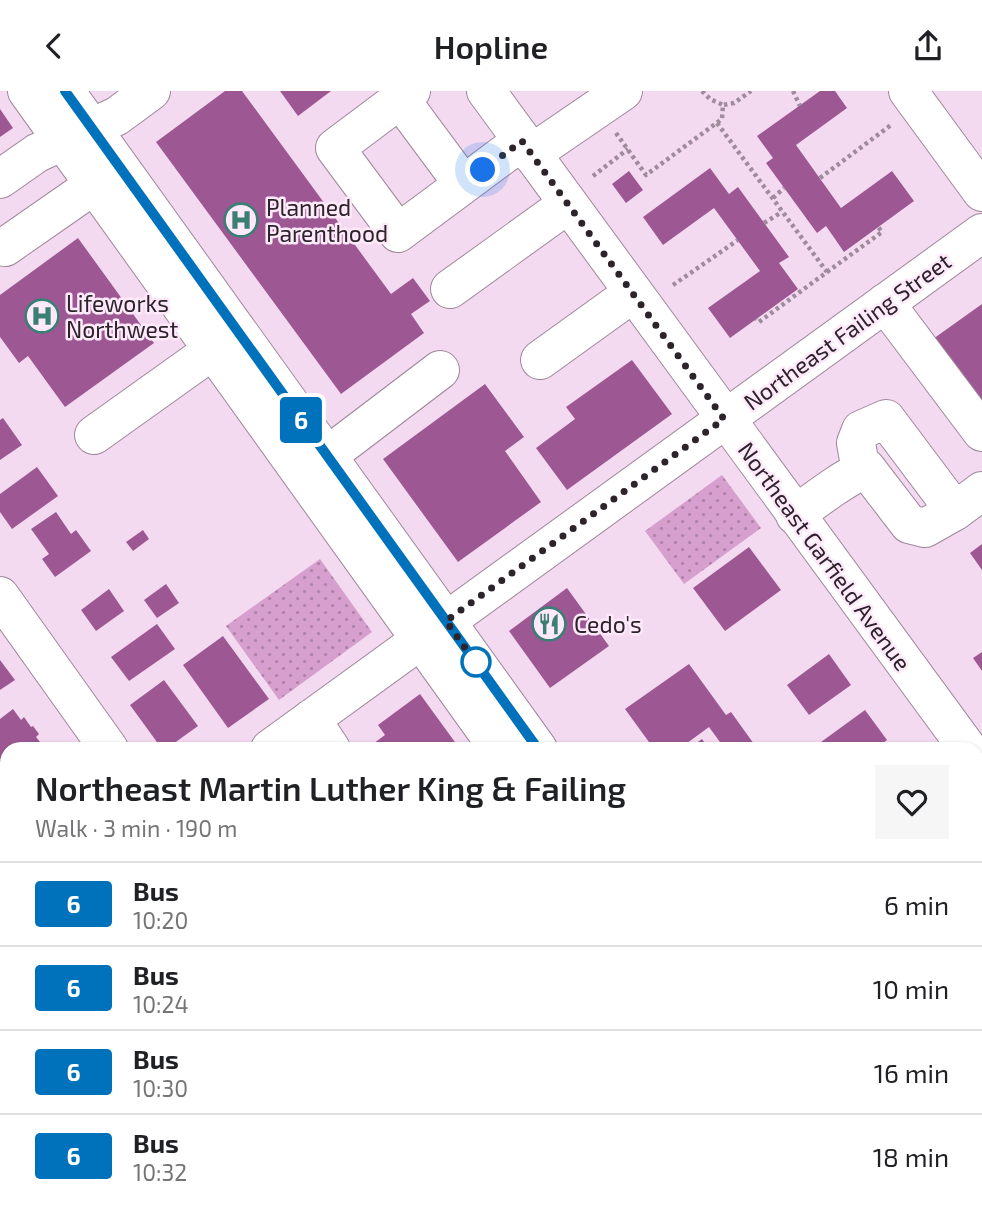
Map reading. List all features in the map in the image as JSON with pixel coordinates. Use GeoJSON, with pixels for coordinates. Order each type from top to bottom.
{"type":"FeatureCollection","features":[{"type":"Feature","properties":{"kind":"street"},"geometry":{"type":"LineString","coordinates":[[27,91],[77,134],[327,456],[433,631],[495,742]]}},
{"type":"Feature","properties":{"kind":"street"},"geometry":{"type":"LineString","coordinates":[[65,91],[94,185],[213,350],[433,631],[532,742]]}},
{"type":"Feature","properties":{"kind":"street"},"geometry":{"type":"LineString","coordinates":[[0,179],[37,153],[117,115],[151,91]]}},
{"type":"Feature","properties":{"kind":"street","name":"Northeast Garfield Avenue"},"geometry":{"type":"LineString","coordinates":[[486,91],[963,742]]}},
{"type":"Feature","properties":{"kind":"street"},"geometry":{"type":"LineString","coordinates":[[463,184],[406,95],[335,148],[398,233],[463,184],[610,100]]}},
{"type":"Feature","properties":{"kind":"street"},"geometry":{"type":"LineString","coordinates":[[900,108],[982,192]]}},
{"type":"Feature","properties":{"kind":"street"},"geometry":{"type":"LineString","coordinates":[[0,246],[5,247],[94,185]]}},
{"type":"Feature","properties":{"kind":"street"},"geometry":{"type":"LineString","coordinates":[[450,289],[568,204]]}},
{"type":"Feature","properties":{"kind":"street","name":"Northeast Failing Street"},"geometry":{"type":"LineString","coordinates":[[294,742],[321,734],[433,631],[982,233]]}},
{"type":"Feature","properties":{"kind":"street"},"geometry":{"type":"LineString","coordinates":[[540,360],[633,293]]}},
{"type":"Feature","properties":{"kind":"street"},"geometry":{"type":"LineString","coordinates":[[885,303],[982,432]]}},
{"type":"Feature","properties":{"kind":"street"},"geometry":{"type":"LineString","coordinates":[[94,435],[213,350]]}},
{"type":"Feature","properties":{"kind":"street"},"geometry":{"type":"LineString","coordinates":[[327,456],[440,370]]}},
{"type":"Feature","properties":{"kind":"street"},"geometry":{"type":"LineString","coordinates":[[795,515],[850,475],[861,471],[866,468],[909,524],[925,528],[968,501],[886,419],[861,430],[856,443],[861,471]]}},
{"type":"Feature","properties":{"kind":"street"},"geometry":{"type":"LineString","coordinates":[[0,596],[104,742]]}},
{"type":"Feature","properties":{"kind":"path"},"geometry":{"type":"LineString","coordinates":[[702,91],[709,99],[723,104],[734,103],[751,91]]}},
{"type":"Feature","properties":{"kind":"path"},"geometry":{"type":"LineString","coordinates":[[793,91],[800,106]]}},
{"type":"Feature","properties":{"kind":"path"},"geometry":{"type":"LineString","coordinates":[[610,100],[628,149],[646,175],[722,119],[723,104]]}},
{"type":"Feature","properties":{"kind":"path"},"geometry":{"type":"LineString","coordinates":[[820,178],[900,108]]}},
{"type":"Feature","properties":{"kind":"path"},"geometry":{"type":"LineString","coordinates":[[717,123],[827,272]]}},
{"type":"Feature","properties":{"kind":"path"},"geometry":{"type":"LineString","coordinates":[[593,176],[628,149]]}},
{"type":"Feature","properties":{"kind":"path"},"geometry":{"type":"LineString","coordinates":[[773,198],[784,188]]}},
{"type":"Feature","properties":{"kind":"path"},"geometry":{"type":"LineString","coordinates":[[764,223],[782,212]]}},
{"type":"Feature","properties":{"kind":"path"},"geometry":{"type":"LineString","coordinates":[[757,319],[759,322],[882,232],[878,227]]}},
{"type":"Feature","properties":{"kind":"path"},"geometry":{"type":"LineString","coordinates":[[673,285],[738,240]]}},
{"type":"Feature","properties":{"kind":"shaded area"},"geometry":{"type":"Polygon","coordinates":[[[722,475],[761,528],[684,584],[645,531],[722,475]]]}},
{"type":"Feature","properties":{"kind":"shaded area"},"geometry":{"type":"Polygon","coordinates":[[[320,559],[372,632],[279,700],[226,626],[320,559]]]}},
{"type":"Feature","properties":{"kind":"building"},"geometry":{"type":"Polygon","coordinates":[[[225,91],[242,91],[391,294],[413,278],[430,301],[411,314],[424,333],[341,394],[156,142],[225,91]]]}},
{"type":"Feature","properties":{"kind":"building"},"geometry":{"type":"Polygon","coordinates":[[[280,91],[331,91],[298,116],[280,91]]]}},
{"type":"Feature","properties":{"kind":"building"},"geometry":{"type":"Polygon","coordinates":[[[820,91],[835,91],[847,108],[796,145],[841,208],[892,171],[914,201],[844,252],[826,226],[817,233],[766,163],[773,158],[757,136],[820,91]]]}},
{"type":"Feature","properties":{"kind":"building"},"geometry":{"type":"Polygon","coordinates":[[[0,109],[13,128],[0,137],[0,109]]]}},
{"type":"Feature","properties":{"kind":"building"},"geometry":{"type":"Polygon","coordinates":[[[710,168],[729,194],[738,187],[789,257],[779,263],[798,289],[730,338],[708,308],[760,271],[714,208],[663,245],[643,217],[710,168]]]}},
{"type":"Feature","properties":{"kind":"building"},"geometry":{"type":"Polygon","coordinates":[[[629,171],[643,190],[626,203],[612,184],[629,171]]]}},
{"type":"Feature","properties":{"kind":"building"},"geometry":{"type":"Polygon","coordinates":[[[78,238],[154,343],[65,407],[28,356],[19,363],[0,337],[0,295],[78,238]]]}},
{"type":"Feature","properties":{"kind":"building"},"geometry":{"type":"Polygon","coordinates":[[[982,304],[982,406],[933,339],[982,304]]]}},
{"type":"Feature","properties":{"kind":"building"},"geometry":{"type":"Polygon","coordinates":[[[632,360],[672,414],[567,490],[536,448],[575,419],[566,407],[632,360]]]}},
{"type":"Feature","properties":{"kind":"building"},"geometry":{"type":"Polygon","coordinates":[[[485,384],[524,437],[505,451],[541,502],[458,562],[383,459],[485,384]]]}},
{"type":"Feature","properties":{"kind":"building"},"geometry":{"type":"Polygon","coordinates":[[[3,418],[22,445],[0,460],[0,420],[3,418]]]}},
{"type":"Feature","properties":{"kind":"building"},"geometry":{"type":"Polygon","coordinates":[[[37,467],[58,496],[12,529],[0,512],[0,494],[37,467]]]}},
{"type":"Feature","properties":{"kind":"building"},"geometry":{"type":"Polygon","coordinates":[[[56,512],[71,534],[76,530],[91,551],[55,577],[42,559],[49,554],[31,529],[56,512]]]}},
{"type":"Feature","properties":{"kind":"building"},"geometry":{"type":"Polygon","coordinates":[[[143,530],[149,539],[133,551],[126,542],[143,530]]]}},
{"type":"Feature","properties":{"kind":"building"},"geometry":{"type":"Polygon","coordinates":[[[982,544],[982,570],[970,553],[982,544]]]}},
{"type":"Feature","properties":{"kind":"building"},"geometry":{"type":"Polygon","coordinates":[[[749,547],[781,590],[725,631],[693,588],[749,547]]]}},
{"type":"Feature","properties":{"kind":"building"},"geometry":{"type":"Polygon","coordinates":[[[166,584],[179,603],[157,618],[144,600],[166,584]]]}},
{"type":"Feature","properties":{"kind":"building"},"geometry":{"type":"Polygon","coordinates":[[[567,588],[609,646],[550,688],[509,631],[567,588]]]}},
{"type":"Feature","properties":{"kind":"building"},"geometry":{"type":"Polygon","coordinates":[[[109,589],[124,611],[96,631],[81,610],[109,589]]]}},
{"type":"Feature","properties":{"kind":"building"},"geometry":{"type":"Polygon","coordinates":[[[157,624],[175,649],[129,681],[111,657],[157,624]]]}},
{"type":"Feature","properties":{"kind":"building"},"geometry":{"type":"Polygon","coordinates":[[[223,636],[269,699],[228,728],[183,665],[223,636]]]}},
{"type":"Feature","properties":{"kind":"building"},"geometry":{"type":"Polygon","coordinates":[[[982,652],[982,671],[973,658],[982,652]]]}},
{"type":"Feature","properties":{"kind":"building"},"geometry":{"type":"Polygon","coordinates":[[[829,654],[851,685],[809,715],[787,685],[829,654]]]}},
{"type":"Feature","properties":{"kind":"building"},"geometry":{"type":"Polygon","coordinates":[[[0,660],[15,680],[0,690],[0,660]]]}},
{"type":"Feature","properties":{"kind":"building"},"geometry":{"type":"Polygon","coordinates":[[[689,664],[726,715],[731,712],[753,742],[720,742],[709,727],[689,742],[649,742],[625,709],[689,664]]]}},
{"type":"Feature","properties":{"kind":"building"},"geometry":{"type":"Polygon","coordinates":[[[164,680],[198,726],[176,742],[157,742],[130,705],[164,680]]]}},
{"type":"Feature","properties":{"kind":"building"},"geometry":{"type":"Polygon","coordinates":[[[420,694],[455,742],[376,742],[385,735],[378,725],[420,694]]]}},
{"type":"Feature","properties":{"kind":"building"},"geometry":{"type":"Polygon","coordinates":[[[13,709],[21,720],[24,717],[31,727],[33,726],[39,734],[36,737],[40,742],[0,742],[0,719],[13,709]]]}},
{"type":"Feature","properties":{"kind":"building"},"geometry":{"type":"Polygon","coordinates":[[[865,710],[887,740],[884,742],[821,742],[865,710]]]}},
{"type":"Feature","properties":{"kind":"bus line","name":"6"},"geometry":{"type":"LineString","coordinates":[[65,91],[533,742]]}},
{"type":"Feature","properties":{"kind":"place","name":"Planned Parenthood"},"geometry":{"type":"Point","coordinates":[241,220]}},
{"type":"Feature","properties":{"kind":"place","name":"Lifeworks Northwest"},"geometry":{"type":"Point","coordinates":[42,316]}},
{"type":"Feature","properties":{"kind":"place","name":"Cedo's"},"geometry":{"type":"Point","coordinates":[549,624]}},
{"type":"Feature","properties":{"kind":"route"},"geometry":{"type":"LineString","coordinates":[[476,662],[481,670],[446,621],[724,419],[522,141],[483,170]]}}]}
